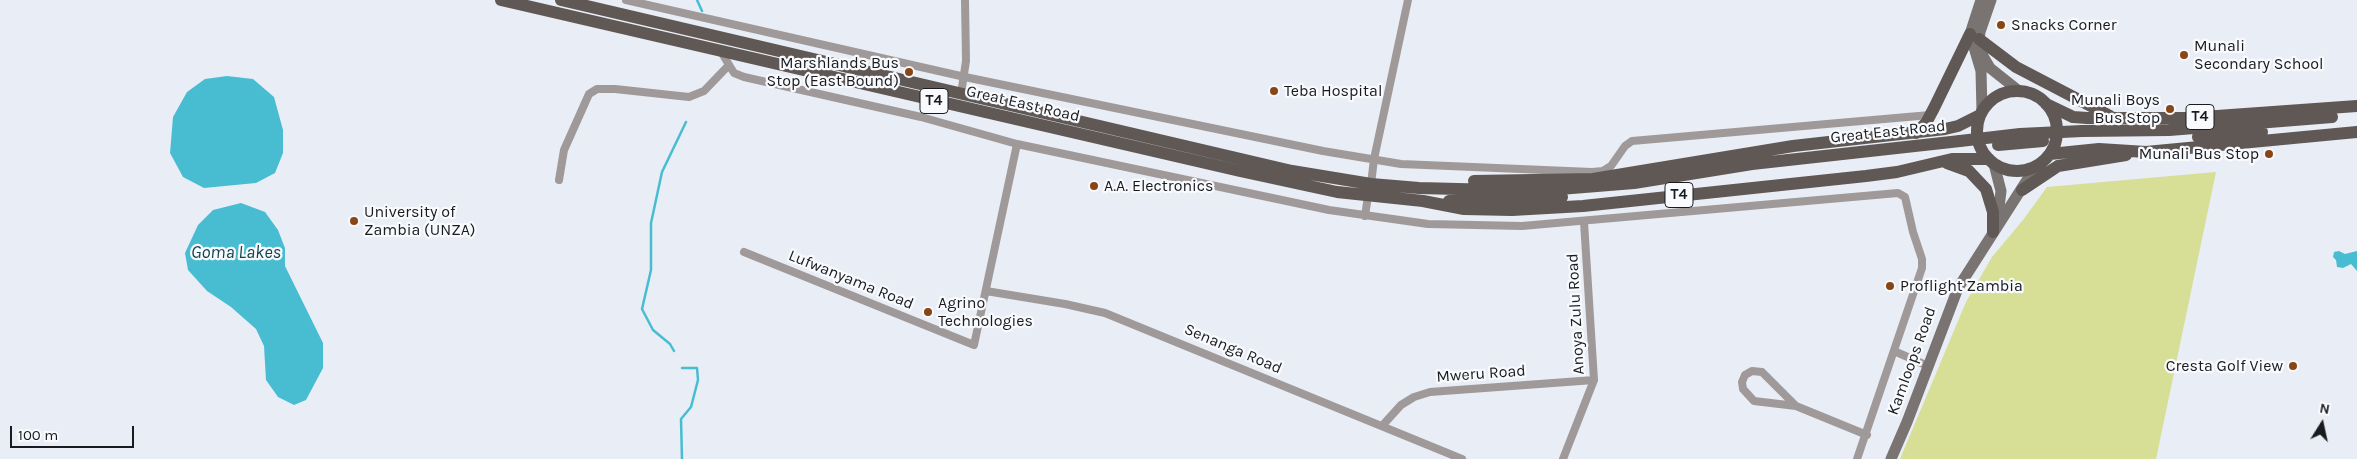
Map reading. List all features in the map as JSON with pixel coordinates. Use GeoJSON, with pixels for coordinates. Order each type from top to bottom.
{"type":"FeatureCollection","features":[{"type":"Feature","properties":{"kind":"main road","name":"Great East Road"},"geometry":{"type":"LineString","coordinates":[[501,0],[1240,171],[1370,190],[1423,188],[1535,191],[1614,184],[1752,164],[1961,144]]}},
{"type":"Feature","properties":{"kind":"main road","name":"Great East Road"},"geometry":{"type":"LineString","coordinates":[[561,0],[1370,190],[1464,209],[1512,210],[1573,206],[1866,176],[1897,172],[1962,158],[1992,162]]}},
{"type":"Feature","properties":{"kind":"main road"},"geometry":{"type":"LineString","coordinates":[[1981,0],[1973,34],[1981,71],[1981,113],[1978,124],[1979,143],[1992,162],[2010,171],[2028,170],[2050,154],[2056,120],[2046,104],[2030,92],[2019,91],[2002,94],[1987,104],[1981,113]]}},
{"type":"Feature","properties":{"kind":"main road"},"geometry":{"type":"LineString","coordinates":[[1916,133],[1930,116],[1973,34],[1984,18],[1991,0]]}},
{"type":"Feature","properties":{"kind":"main road"},"geometry":{"type":"LineString","coordinates":[[1973,34],[1990,68],[2019,91]]}},
{"type":"Feature","properties":{"kind":"main road"},"geometry":{"type":"LineString","coordinates":[[1973,34],[2016,67],[2112,117]]}},
{"type":"Feature","properties":{"kind":"main road","name":"T4"},"geometry":{"type":"LineString","coordinates":[[2046,104],[2073,117],[2189,118],[2357,106]]}},
{"type":"Feature","properties":{"kind":"main road","name":"Great East Road"},"geometry":{"type":"LineString","coordinates":[[1423,188],[1464,182],[1593,179],[1793,146],[1916,133],[1958,126],[1981,113]]}},
{"type":"Feature","properties":{"kind":"main road","name":"Great East Road"},"geometry":{"type":"LineString","coordinates":[[2082,134],[2169,130],[2357,114]]}},
{"type":"Feature","properties":{"kind":"main road","name":"Great East Road"},"geometry":{"type":"LineString","coordinates":[[1423,201],[1536,200],[1961,144],[2020,134],[2082,134],[2173,138],[2357,124]]}},
{"type":"Feature","properties":{"kind":"main road","name":"T4"},"geometry":{"type":"LineString","coordinates":[[2050,154],[2099,148],[2146,152],[2357,132]]}},
{"type":"Feature","properties":{"kind":"main road"},"geometry":{"type":"LineString","coordinates":[[2022,190],[2058,166],[2146,152]]}},
{"type":"Feature","properties":{"kind":"main road","name":"Kamloops Road"},"geometry":{"type":"LineString","coordinates":[[1992,162],[2002,191],[1995,228]]}},
{"type":"Feature","properties":{"kind":"main road"},"geometry":{"type":"LineString","coordinates":[[1934,163],[1958,166],[1978,179],[1991,200],[1995,228]]}},
{"type":"Feature","properties":{"kind":"main road","name":"Kamloops Road"},"geometry":{"type":"LineString","coordinates":[[1891,459],[1958,288],[2036,166]]}},
{"type":"Feature","properties":{"kind":"street"},"geometry":{"type":"LineString","coordinates":[[626,0],[965,77],[1323,151],[1374,160],[1452,167],[1603,171],[1611,166],[1625,146],[1632,141],[1930,116]]}},
{"type":"Feature","properties":{"kind":"street"},"geometry":{"type":"LineString","coordinates":[[961,94],[965,77],[965,0]]}},
{"type":"Feature","properties":{"kind":"street"},"geometry":{"type":"LineString","coordinates":[[1365,216],[1374,160],[1408,0]]}},
{"type":"Feature","properties":{"kind":"street"},"geometry":{"type":"LineString","coordinates":[[719,50],[734,73],[744,77],[921,117],[1016,144],[1365,216],[1428,224],[1479,226],[1584,222],[1898,193],[1905,197],[1913,232],[1922,259],[1922,268],[1858,459]]}},
{"type":"Feature","properties":{"kind":"street"},"geometry":{"type":"LineString","coordinates":[[559,180],[564,150],[589,94],[597,89],[614,89],[690,97],[704,91],[728,66]]}},
{"type":"Feature","properties":{"kind":"street"},"geometry":{"type":"LineString","coordinates":[[986,291],[1016,144]]}},
{"type":"Feature","properties":{"kind":"street","name":"Anoya Zulu Road"},"geometry":{"type":"LineString","coordinates":[[1563,459],[1594,380],[1584,222]]}},
{"type":"Feature","properties":{"kind":"street","name":"Lufwanyama Road"},"geometry":{"type":"LineString","coordinates":[[744,252],[974,345],[986,291]]}},
{"type":"Feature","properties":{"kind":"street","name":"Senanga Road"},"geometry":{"type":"LineString","coordinates":[[986,291],[1065,304],[1105,313],[1462,459]]}},
{"type":"Feature","properties":{"kind":"street"},"geometry":{"type":"LineString","coordinates":[[1894,351],[1928,366]]}},
{"type":"Feature","properties":{"kind":"street"},"geometry":{"type":"LineString","coordinates":[[1796,406],[1762,372],[1752,371],[1745,375],[1742,389],[1754,401],[1796,406],[1867,435]]}},
{"type":"Feature","properties":{"kind":"street","name":"Mweru Road"},"geometry":{"type":"LineString","coordinates":[[1382,426],[1401,405],[1414,397],[1430,392],[1594,380]]}},
{"type":"Feature","properties":{"kind":"green space"},"geometry":{"type":"Polygon","coordinates":[[[2216,172],[2156,459],[1900,459],[1966,302],[1992,257],[2023,220],[2047,187],[2216,172]]]}},
{"type":"Feature","properties":{"kind":"water"},"geometry":{"type":"Polygon","coordinates":[[[227,76],[253,79],[274,97],[283,130],[283,153],[275,173],[256,183],[204,188],[183,177],[170,153],[173,117],[187,92],[205,79],[227,76]]]}},
{"type":"Feature","properties":{"kind":"water","name":"Goma Lakes"},"geometry":{"type":"Polygon","coordinates":[[[241,203],[265,212],[278,230],[285,248],[285,266],[323,343],[323,368],[306,400],[294,405],[278,397],[266,380],[264,346],[256,329],[231,307],[207,291],[188,270],[185,253],[198,225],[213,210],[241,203]]]}},
{"type":"Feature","properties":{"kind":"water"},"geometry":{"type":"Polygon","coordinates":[[[2339,251],[2345,254],[2357,251],[2357,271],[2351,264],[2343,268],[2337,267],[2336,260],[2333,257],[2334,252],[2339,251]]]}},
{"type":"Feature","properties":{"kind":"waterway"},"geometry":{"type":"LineString","coordinates":[[697,0],[702,11]]}},
{"type":"Feature","properties":{"kind":"waterway"},"geometry":{"type":"LineString","coordinates":[[674,351],[670,344],[653,330],[642,309],[651,270],[651,223],[662,172],[686,122]]}},
{"type":"Feature","properties":{"kind":"waterway"},"geometry":{"type":"LineString","coordinates":[[682,368],[697,368],[698,380],[691,407],[681,419],[682,459]]}},
{"type":"Feature","properties":{"kind":"place","name":"Snacks Corner"},"geometry":{"type":"Point","coordinates":[2001,25]}},
{"type":"Feature","properties":{"kind":"place","name":"Munali Secondary School"},"geometry":{"type":"Point","coordinates":[2184,55]}},
{"type":"Feature","properties":{"kind":"place","name":"Marshlands Bus Stop (East Bound)"},"geometry":{"type":"Point","coordinates":[909,72]}},
{"type":"Feature","properties":{"kind":"place","name":"Teba Hospital"},"geometry":{"type":"Point","coordinates":[1274,91]}},
{"type":"Feature","properties":{"kind":"place","name":"Munali Boys Bus Stop"},"geometry":{"type":"Point","coordinates":[2170,109]}},
{"type":"Feature","properties":{"kind":"place","name":"Munali Bus Stop"},"geometry":{"type":"Point","coordinates":[2269,154]}},
{"type":"Feature","properties":{"kind":"place","name":"A.A. Electronics"},"geometry":{"type":"Point","coordinates":[1094,186]}},
{"type":"Feature","properties":{"kind":"place","name":"University of Zambia (UNZA)"},"geometry":{"type":"Point","coordinates":[354,221]}},
{"type":"Feature","properties":{"kind":"place","name":"Proflight Zambia"},"geometry":{"type":"Point","coordinates":[1890,286]}},
{"type":"Feature","properties":{"kind":"place","name":"Agrino Technologies"},"geometry":{"type":"Point","coordinates":[928,312]}},
{"type":"Feature","properties":{"kind":"place","name":"Cresta Golf View"},"geometry":{"type":"Point","coordinates":[2293,366]}}]}
